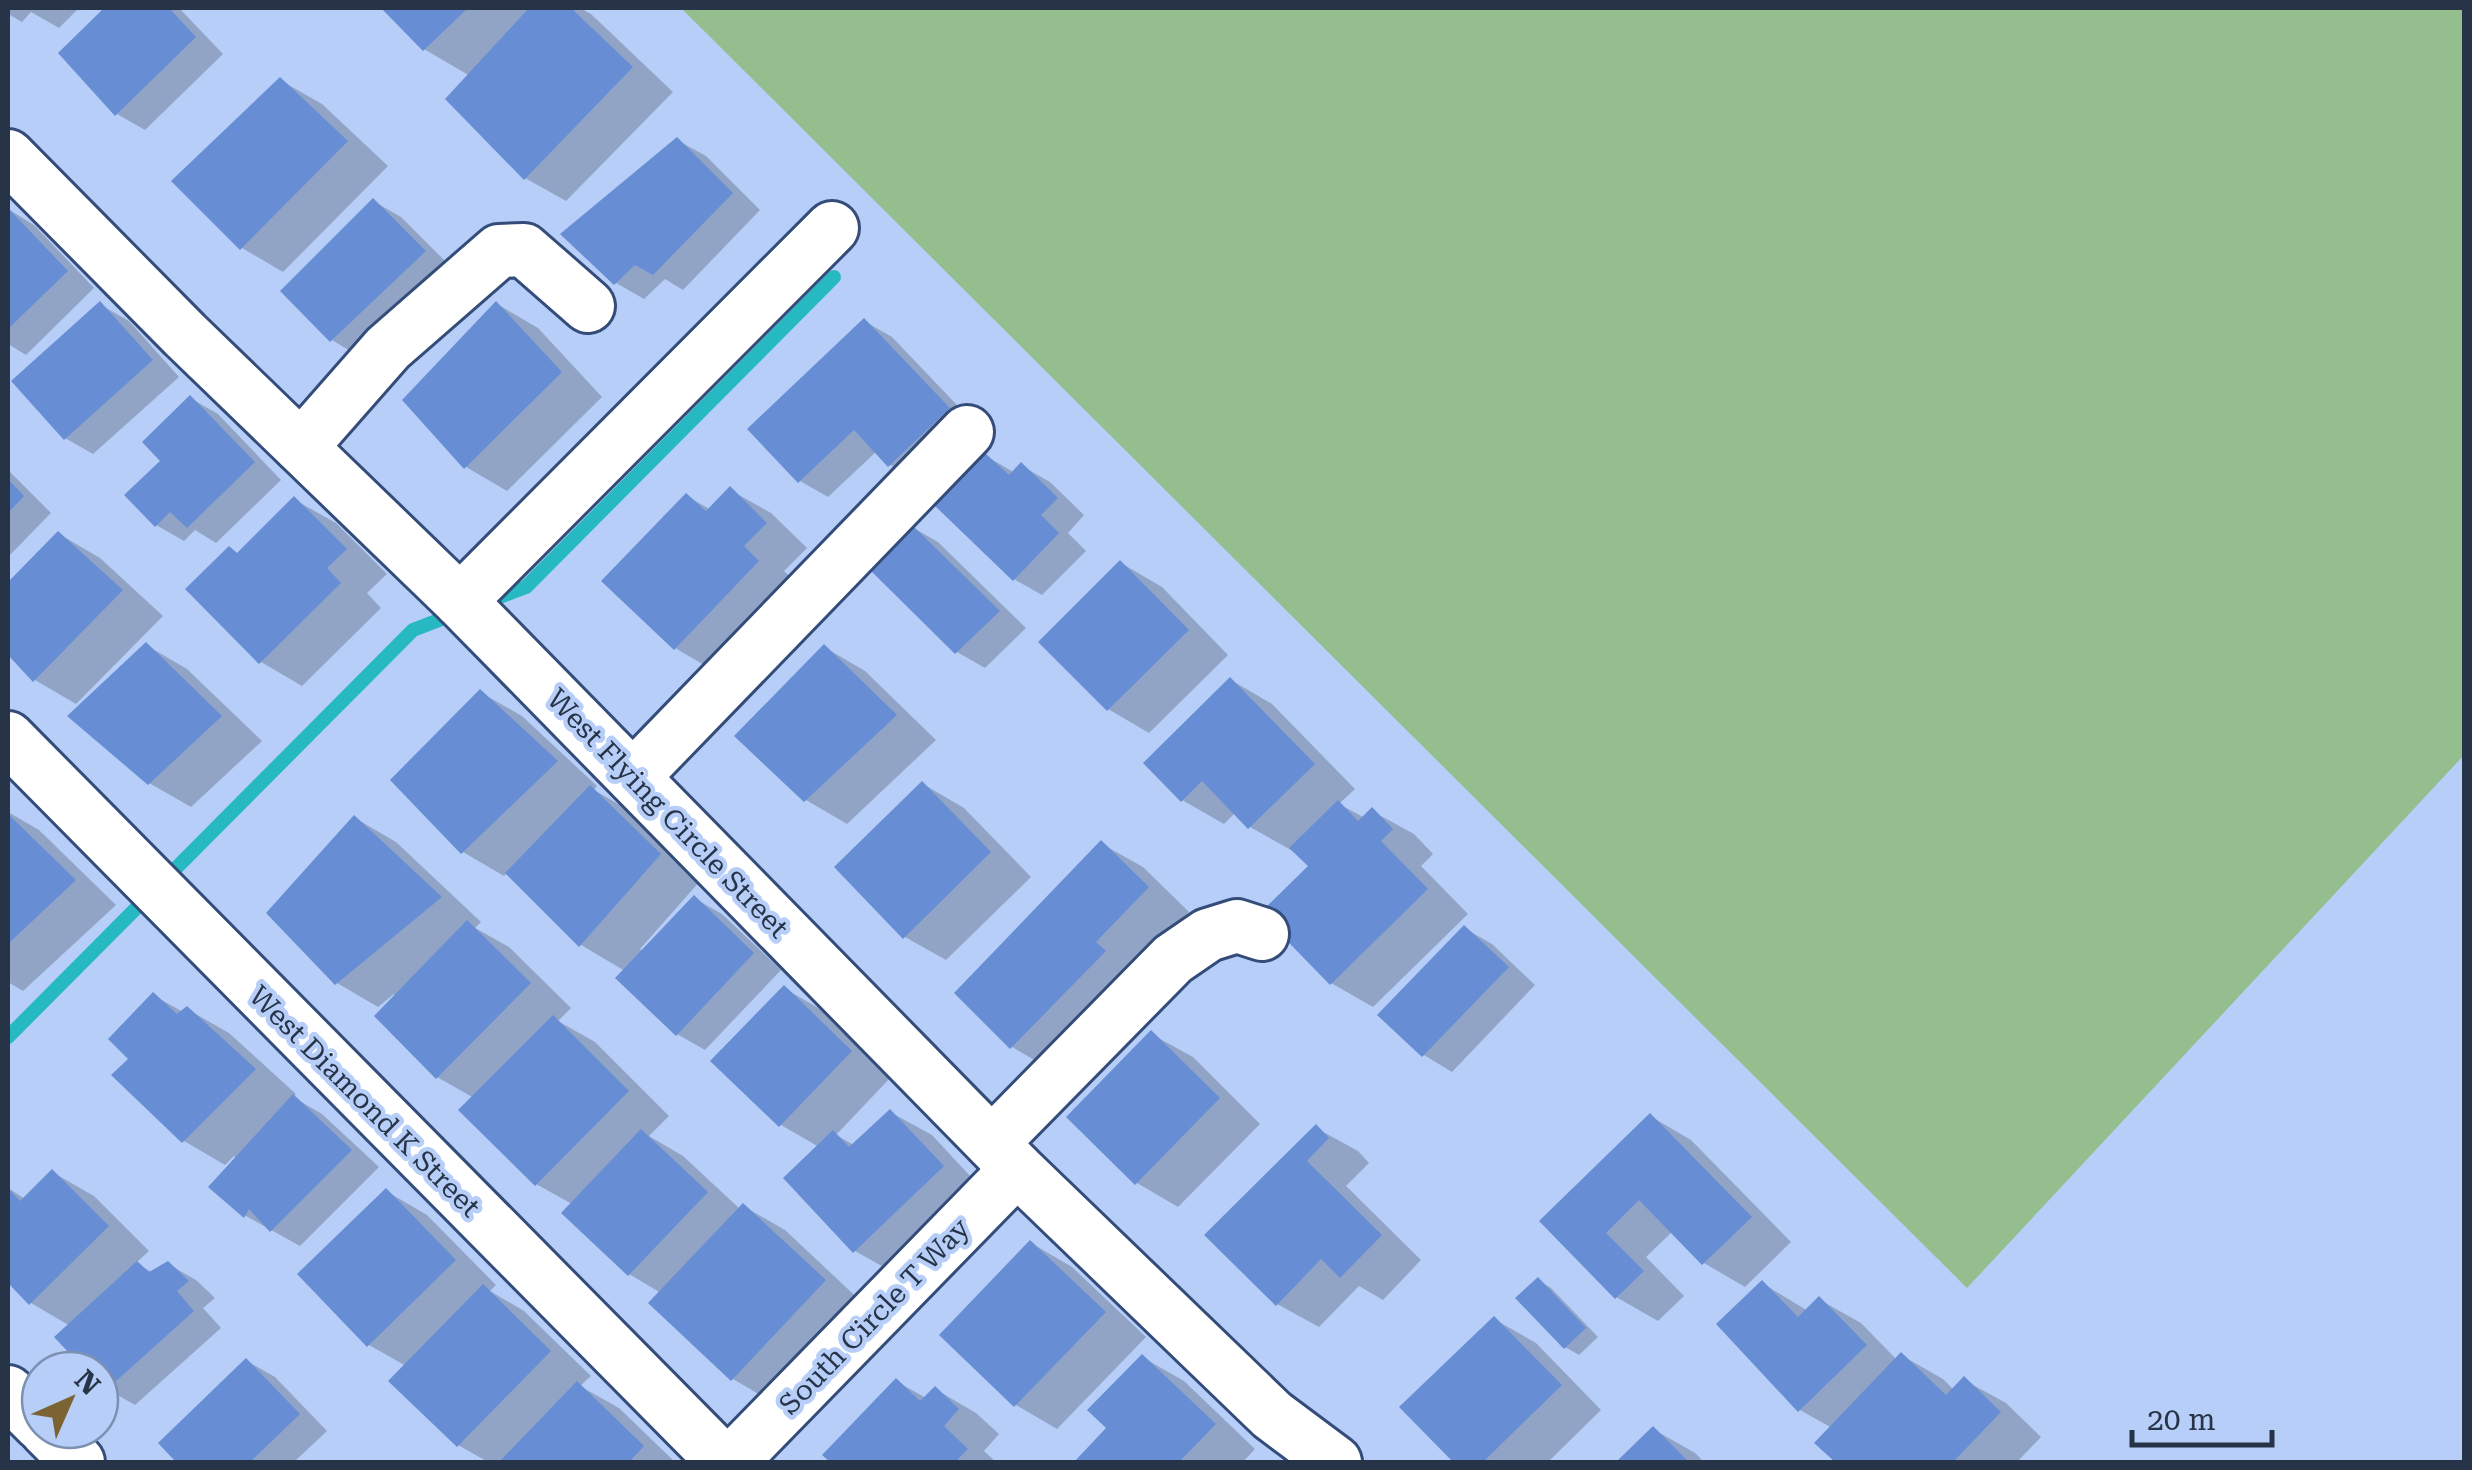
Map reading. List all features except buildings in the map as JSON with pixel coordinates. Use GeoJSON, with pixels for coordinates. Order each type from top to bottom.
{"type":"FeatureCollection","features":[{"type":"Feature","properties":{"kind":"street","name":"West Flying Circle Street"},"geometry":{"type":"LineString","coordinates":[[8,156],[460,600],[1005,1156],[1272,1415],[1335,1462]]}},
{"type":"Feature","properties":{"kind":"street"},"geometry":{"type":"LineString","coordinates":[[460,600],[832,228]]}},
{"type":"Feature","properties":{"kind":"street"},"geometry":{"type":"LineString","coordinates":[[301,447],[388,348],[499,251],[524,250],[588,306]]}},
{"type":"Feature","properties":{"kind":"street"},"geometry":{"type":"LineString","coordinates":[[634,778],[967,432]]}},
{"type":"Feature","properties":{"kind":"street","name":"West Diamond K Street"},"geometry":{"type":"LineString","coordinates":[[8,738],[728,1462]]}},
{"type":"Feature","properties":{"kind":"street","name":"South Circle T Way"},"geometry":{"type":"LineString","coordinates":[[728,1462],[1005,1156],[1173,958],[1208,934],[1237,926],[1262,934]]}},
{"type":"Feature","properties":{"kind":"green space"},"geometry":{"type":"Polygon","coordinates":[[[681,8],[2464,8],[2464,755],[1967,1288],[681,8]]]}},
{"type":"Feature","properties":{"kind":"waterway"},"geometry":{"type":"LineString","coordinates":[[486,602],[526,587],[834,277]]}},
{"type":"Feature","properties":{"kind":"waterway"},"geometry":{"type":"LineString","coordinates":[[8,1037],[413,630],[457,613]]}}]}
